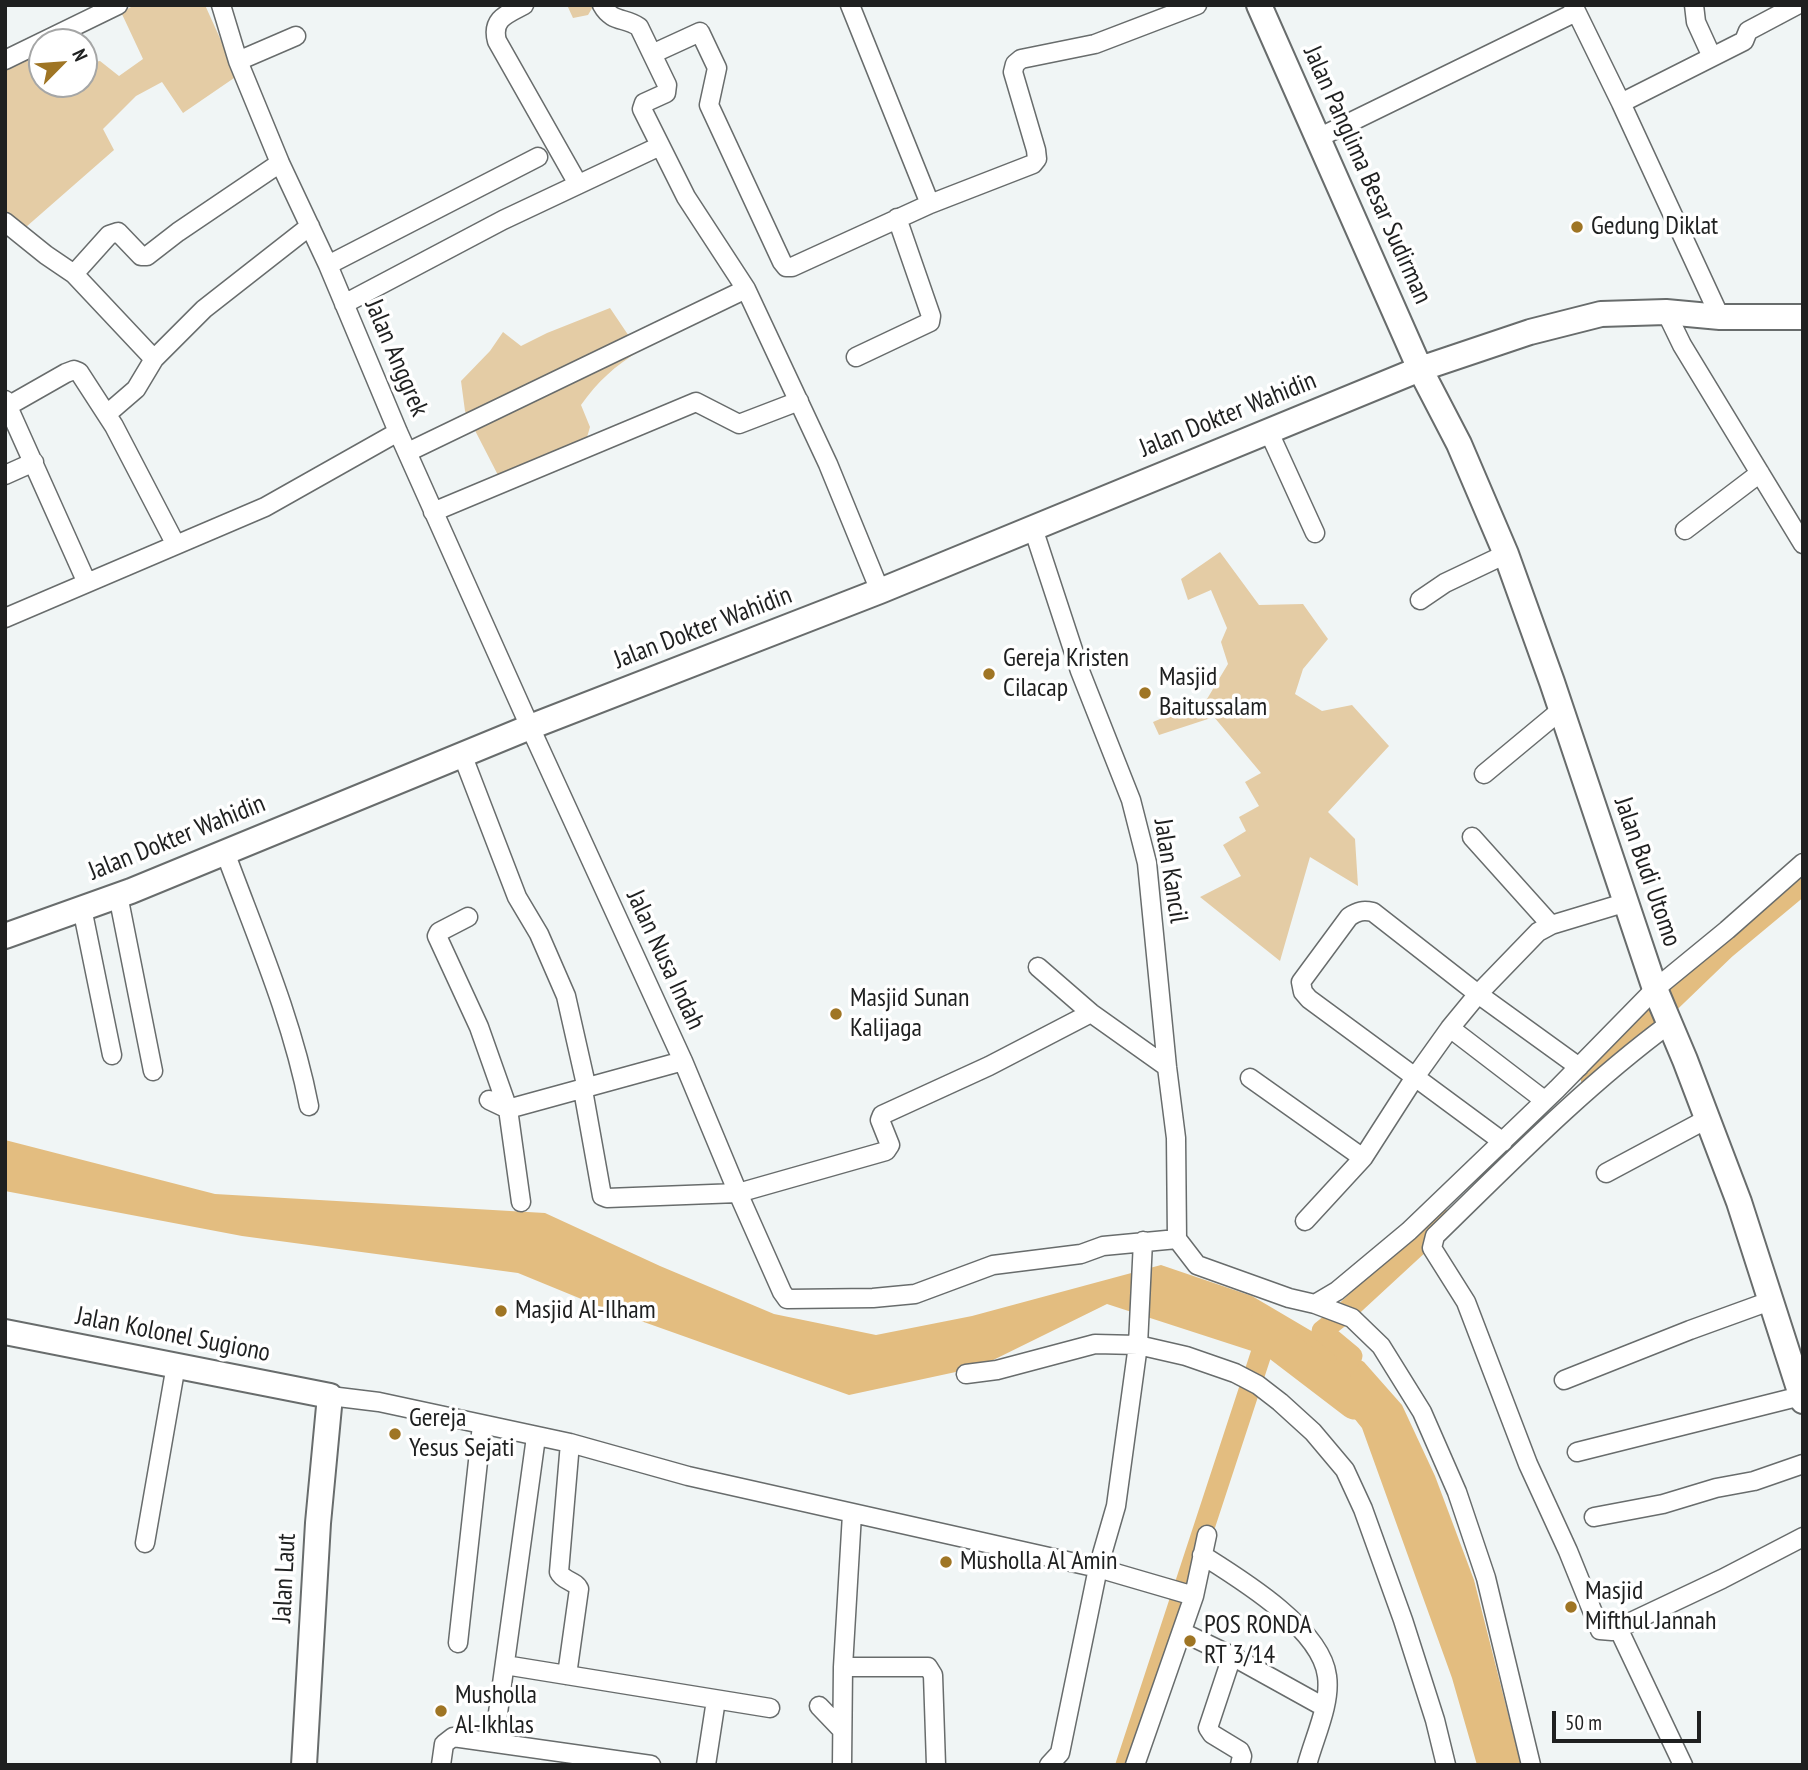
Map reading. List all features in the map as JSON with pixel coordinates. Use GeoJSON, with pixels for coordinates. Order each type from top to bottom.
{"type":"FeatureCollection","features":[{"type":"Feature","properties":{"kind":"street"},"geometry":{"type":"LineString","coordinates":[[5,60],[118,5]]}},
{"type":"Feature","properties":{"kind":"street","name":"Jalan Anggrek"},"geometry":{"type":"LineString","coordinates":[[221,5],[238,61],[280,163],[328,265],[398,432],[530,727]]}},
{"type":"Feature","properties":{"kind":"street"},"geometry":{"type":"LineString","coordinates":[[524,5],[497,23],[497,41],[578,184]]}},
{"type":"Feature","properties":{"kind":"street"},"geometry":{"type":"LineString","coordinates":[[602,5],[612,17],[639,27],[652,54],[668,89],[666,93],[644,103],[642,109],[686,197],[746,289],[799,401],[880,591]]}},
{"type":"Feature","properties":{"kind":"street"},"geometry":{"type":"LineString","coordinates":[[850,5],[930,204]]}},
{"type":"Feature","properties":{"kind":"street"},"geometry":{"type":"LineString","coordinates":[[652,54],[700,32],[717,68],[709,105],[782,262],[786,267],[792,267],[897,218],[1033,164],[1037,159],[1036,150],[1013,72],[1015,64],[1021,59],[1095,44],[1197,5]]}},
{"type":"Feature","properties":{"kind":"street","name":"Jalan Panglima Besar Sudirman"},"geometry":{"type":"LineString","coordinates":[[1259,5],[1420,369]]}},
{"type":"Feature","properties":{"kind":"street"},"geometry":{"type":"LineString","coordinates":[[1694,5],[1696,22],[1712,57]]}},
{"type":"Feature","properties":{"kind":"street"},"geometry":{"type":"LineString","coordinates":[[1621,103],[1744,41],[1748,31],[1797,5]]}},
{"type":"Feature","properties":{"kind":"street"},"geometry":{"type":"LineString","coordinates":[[1318,138],[1574,8],[1720,317]]}},
{"type":"Feature","properties":{"kind":"street"},"geometry":{"type":"LineString","coordinates":[[238,61],[296,36]]}},
{"type":"Feature","properties":{"kind":"street"},"geometry":{"type":"LineString","coordinates":[[345,304],[578,184],[660,146]]}},
{"type":"Feature","properties":{"kind":"street"},"geometry":{"type":"LineString","coordinates":[[328,265],[538,157]]}},
{"type":"Feature","properties":{"kind":"street"},"geometry":{"type":"LineString","coordinates":[[74,274],[113,233],[118,232],[141,256],[147,256],[280,163]]}},
{"type":"Feature","properties":{"kind":"street"},"geometry":{"type":"LineString","coordinates":[[856,357],[930,322],[931,316],[897,218]]}},
{"type":"Feature","properties":{"kind":"street"},"geometry":{"type":"LineString","coordinates":[[5,222],[74,274],[154,359]]}},
{"type":"Feature","properties":{"kind":"street"},"geometry":{"type":"LineString","coordinates":[[107,414],[136,389],[154,359],[204,309],[310,226]]}},
{"type":"Feature","properties":{"kind":"street"},"geometry":{"type":"LineString","coordinates":[[408,452],[746,289]]}},
{"type":"Feature","properties":{"kind":"street"},"geometry":{"type":"LineString","coordinates":[[1666,313],[1682,345],[1803,544]]}},
{"type":"Feature","properties":{"kind":"street","name":"Jalan Dokter Wahidin"},"geometry":{"type":"LineString","coordinates":[[5,936],[118,895],[530,727],[880,591],[1420,369],[1575,319],[1601,314],[1803,317]]}},
{"type":"Feature","properties":{"kind":"street","name":"Jalan Budi Utomo"},"geometry":{"type":"LineString","coordinates":[[1420,369],[1460,444],[1506,554],[1561,710],[1624,903],[1739,1202],[1802,1398]]}},
{"type":"Feature","properties":{"kind":"street"},"geometry":{"type":"LineString","coordinates":[[87,583],[7,403],[74,370],[79,373],[107,414],[176,545]]}},
{"type":"Feature","properties":{"kind":"street"},"geometry":{"type":"LineString","coordinates":[[433,512],[694,403],[700,403],[739,424],[799,401]]}},
{"type":"Feature","properties":{"kind":"street"},"geometry":{"type":"LineString","coordinates":[[1268,430],[1315,533]]}},
{"type":"Feature","properties":{"kind":"street"},"geometry":{"type":"LineString","coordinates":[[5,618],[265,507],[398,432]]}},
{"type":"Feature","properties":{"kind":"street"},"geometry":{"type":"LineString","coordinates":[[5,475],[34,462]]}},
{"type":"Feature","properties":{"kind":"street"},"geometry":{"type":"LineString","coordinates":[[1685,530],[1760,473]]}},
{"type":"Feature","properties":{"kind":"street","name":"Jalan Kancil"},"geometry":{"type":"LineString","coordinates":[[1033,528],[1080,671],[1131,800],[1147,863],[1176,1138],[1177,1239]]}},
{"type":"Feature","properties":{"kind":"street"},"geometry":{"type":"LineString","coordinates":[[1420,600],[1445,583],[1506,554]]}},
{"type":"Feature","properties":{"kind":"street"},"geometry":{"type":"LineString","coordinates":[[1484,774],[1561,710]]}},
{"type":"Feature","properties":{"kind":"street","name":"Jalan Nusa Indah"},"geometry":{"type":"LineString","coordinates":[[530,727],[683,1061],[738,1194],[787,1299],[873,1298],[915,1294],[993,1265],[1081,1254],[1103,1246],[1143,1241]]}},
{"type":"Feature","properties":{"kind":"street"},"geometry":{"type":"LineString","coordinates":[[463,754],[517,897],[540,934],[566,996],[585,1089],[598,1188],[603,1197],[738,1194],[886,1151],[890,1145],[880,1120],[882,1115],[989,1066],[1091,1013]]}},
{"type":"Feature","properties":{"kind":"street"},"geometry":{"type":"LineString","coordinates":[[1472,837],[1551,925]]}},
{"type":"Feature","properties":{"kind":"street"},"geometry":{"type":"LineString","coordinates":[[225,852],[289,1024],[300,1060],[309,1106]]}},
{"type":"Feature","properties":{"kind":"street"},"geometry":{"type":"LineString","coordinates":[[1803,863],[1727,930],[1596,1081],[1435,1236],[1433,1242],[1434,1253],[1466,1302],[1528,1464],[1596,1625],[1603,1632],[1618,1628],[1722,1579],[1803,1537]]}},
{"type":"Feature","properties":{"kind":"street"},"geometry":{"type":"LineString","coordinates":[[118,895],[153,1071]]}},
{"type":"Feature","properties":{"kind":"street"},"geometry":{"type":"LineString","coordinates":[[1305,1221],[1363,1158],[1450,1028],[1478,994],[1538,932],[1551,925],[1624,903]]}},
{"type":"Feature","properties":{"kind":"street"},"geometry":{"type":"LineString","coordinates":[[82,908],[112,1055]]}},
{"type":"Feature","properties":{"kind":"street"},"geometry":{"type":"LineString","coordinates":[[1503,1142],[1303,992],[1303,977],[1349,916],[1357,911],[1373,912],[1478,994],[1579,1067]]}},
{"type":"Feature","properties":{"kind":"street"},"geometry":{"type":"LineString","coordinates":[[468,917],[439,932],[437,936],[478,1027],[508,1109],[522,1202]]}},
{"type":"Feature","properties":{"kind":"street"},"geometry":{"type":"LineString","coordinates":[[1038,967],[1091,1013],[1167,1067]]}},
{"type":"Feature","properties":{"kind":"street"},"geometry":{"type":"LineString","coordinates":[[1322,1306],[1503,1142],[1579,1067],[1662,1006]]}},
{"type":"Feature","properties":{"kind":"street"},"geometry":{"type":"LineString","coordinates":[[1450,1028],[1544,1100]]}},
{"type":"Feature","properties":{"kind":"street"},"geometry":{"type":"LineString","coordinates":[[489,1100],[508,1109],[683,1061]]}},
{"type":"Feature","properties":{"kind":"street"},"geometry":{"type":"LineString","coordinates":[[1250,1078],[1363,1158]]}},
{"type":"Feature","properties":{"kind":"street"},"geometry":{"type":"LineString","coordinates":[[1606,1173],[1707,1119]]}},
{"type":"Feature","properties":{"kind":"street"},"geometry":{"type":"LineString","coordinates":[[1049,1765],[1060,1753],[1098,1568],[1116,1506],[1138,1339],[1143,1241],[1177,1239],[1197,1265],[1352,1318],[1381,1346],[1422,1412],[1457,1492],[1486,1578],[1531,1765]]}},
{"type":"Feature","properties":{"kind":"street"},"geometry":{"type":"LineString","coordinates":[[1564,1380],[1770,1301]]}},
{"type":"Feature","properties":{"kind":"street","name":"Jalan Kolonel Sugiono"},"geometry":{"type":"LineString","coordinates":[[5,1332],[330,1396]]}},
{"type":"Feature","properties":{"kind":"street"},"geometry":{"type":"LineString","coordinates":[[966,1374],[997,1370],[1095,1344],[1138,1339],[1235,1373],[1258,1385],[1313,1432],[1345,1471],[1373,1533],[1435,1720],[1446,1765]]}},
{"type":"Feature","properties":{"kind":"street"},"geometry":{"type":"LineString","coordinates":[[145,1543],[176,1365]]}},
{"type":"Feature","properties":{"kind":"street"},"geometry":{"type":"LineString","coordinates":[[330,1396],[379,1402],[570,1443],[688,1476],[1098,1568],[1192,1595]]}},
{"type":"Feature","properties":{"kind":"street","name":"Jalan Laut"},"geometry":{"type":"LineString","coordinates":[[304,1765],[318,1523],[330,1396]]}},
{"type":"Feature","properties":{"kind":"street"},"geometry":{"type":"LineString","coordinates":[[1577,1452],[1802,1398]]}},
{"type":"Feature","properties":{"kind":"street"},"geometry":{"type":"LineString","coordinates":[[458,1643],[482,1425]]}},
{"type":"Feature","properties":{"kind":"street"},"geometry":{"type":"LineString","coordinates":[[494,1742],[536,1437]]}},
{"type":"Feature","properties":{"kind":"street"},"geometry":{"type":"LineString","coordinates":[[567,1675],[579,1589],[559,1572],[570,1443]]}},
{"type":"Feature","properties":{"kind":"street"},"geometry":{"type":"LineString","coordinates":[[1594,1517],[1663,1504],[1716,1488],[1754,1481],[1803,1464]]}},
{"type":"Feature","properties":{"kind":"street"},"geometry":{"type":"LineString","coordinates":[[842,1765],[843,1667],[852,1514]]}},
{"type":"Feature","properties":{"kind":"street"},"geometry":{"type":"LineString","coordinates":[[1135,1765],[1182,1632],[1207,1535]]}},
{"type":"Feature","properties":{"kind":"street"},"geometry":{"type":"LineString","coordinates":[[1202,1555],[1277,1607],[1312,1644],[1324,1662],[1327,1676],[1324,1707],[1307,1765]]}},
{"type":"Feature","properties":{"kind":"street"},"geometry":{"type":"LineString","coordinates":[[1618,1628],[1683,1765]]}},
{"type":"Feature","properties":{"kind":"street"},"geometry":{"type":"LineString","coordinates":[[1182,1632],[1232,1656],[1324,1707]]}},
{"type":"Feature","properties":{"kind":"street"},"geometry":{"type":"LineString","coordinates":[[1232,1656],[1208,1728],[1212,1734],[1240,1751],[1240,1765]]}},
{"type":"Feature","properties":{"kind":"street"},"geometry":{"type":"LineString","coordinates":[[505,1665],[770,1708]]}},
{"type":"Feature","properties":{"kind":"street"},"geometry":{"type":"LineString","coordinates":[[843,1667],[928,1667],[933,1675],[936,1765]]}},
{"type":"Feature","properties":{"kind":"street"},"geometry":{"type":"LineString","coordinates":[[706,1765],[716,1700]]}},
{"type":"Feature","properties":{"kind":"street"},"geometry":{"type":"LineString","coordinates":[[820,1706],[842,1730]]}},
{"type":"Feature","properties":{"kind":"street"},"geometry":{"type":"LineString","coordinates":[[441,1765],[444,1744],[450,1738],[651,1765]]}},
{"type":"Feature","properties":{"kind":"shaded area"},"geometry":{"type":"Polygon","coordinates":[[[135,5],[205,5],[237,76],[183,113],[162,82],[136,96],[103,129],[114,150],[26,227],[5,215],[5,65],[28,55],[28,98],[98,98],[98,61],[119,76],[143,59],[121,12],[135,5]]]}},
{"type":"Feature","properties":{"kind":"shaded area"},"geometry":{"type":"Polygon","coordinates":[[[567,5],[594,5],[588,15],[573,18],[567,5]]]}},
{"type":"Feature","properties":{"kind":"shaded area"},"geometry":{"type":"Polygon","coordinates":[[[610,308],[639,351],[607,375],[581,405],[590,427],[583,451],[501,481],[465,411],[461,381],[490,351],[503,332],[521,346],[610,308]]]}},
{"type":"Feature","properties":{"kind":"shaded area"},"geometry":{"type":"Polygon","coordinates":[[[1220,552],[1259,605],[1303,604],[1328,639],[1303,669],[1295,694],[1322,711],[1352,705],[1389,746],[1328,812],[1355,839],[1358,886],[1310,857],[1280,961],[1200,897],[1241,876],[1223,845],[1246,831],[1239,817],[1259,806],[1245,782],[1261,773],[1214,717],[1159,735],[1153,722],[1207,699],[1228,664],[1221,642],[1227,628],[1211,590],[1188,600],[1181,579],[1220,552]]]}},
{"type":"Feature","properties":{"kind":"shaded area"},"geometry":{"type":"Polygon","coordinates":[[[5,1140],[215,1194],[545,1213],[774,1314],[876,1335],[972,1316],[1161,1265],[1252,1296],[1364,1362],[1402,1405],[1435,1476],[1474,1580],[1521,1765],[1477,1765],[1452,1678],[1362,1428],[1304,1356],[1261,1354],[1107,1304],[979,1367],[849,1395],[596,1305],[518,1273],[242,1236],[5,1191],[5,1140]]]}},
{"type":"Feature","properties":{"kind":"waterway"},"geometry":{"type":"LineString","coordinates":[[1591,1078],[1725,949],[1803,884]]}},
{"type":"Feature","properties":{"kind":"waterway"},"geometry":{"type":"LineString","coordinates":[[1335,1378],[1352,1356],[1322,1331],[1445,1220]]}},
{"type":"Feature","properties":{"kind":"waterway"},"geometry":{"type":"LineString","coordinates":[[1256,1332],[1266,1334],[1355,1402]]}},
{"type":"Feature","properties":{"kind":"waterway"},"geometry":{"type":"LineString","coordinates":[[1126,1765],[1266,1334]]}},
{"type":"Feature","properties":{"kind":"place","name":"Gedung Diklat"},"geometry":{"type":"Point","coordinates":[1577,227]}},
{"type":"Feature","properties":{"kind":"place","name":"Gereja Kristen Cilacap"},"geometry":{"type":"Point","coordinates":[989,674]}},
{"type":"Feature","properties":{"kind":"place","name":"Masjid Baitussalam"},"geometry":{"type":"Point","coordinates":[1145,693]}},
{"type":"Feature","properties":{"kind":"place","name":"Masjid Sunan Kalijaga"},"geometry":{"type":"Point","coordinates":[836,1014]}},
{"type":"Feature","properties":{"kind":"place","name":"Masjid Al-Ilham"},"geometry":{"type":"Point","coordinates":[501,1311]}},
{"type":"Feature","properties":{"kind":"place","name":"Gereja Yesus Sejati"},"geometry":{"type":"Point","coordinates":[395,1434]}},
{"type":"Feature","properties":{"kind":"place","name":"Musholla Al Amin"},"geometry":{"type":"Point","coordinates":[946,1562]}},
{"type":"Feature","properties":{"kind":"place","name":"Masjid Mifthul Jannah"},"geometry":{"type":"Point","coordinates":[1571,1607]}},
{"type":"Feature","properties":{"kind":"place","name":"POS RONDA RT 3/14"},"geometry":{"type":"Point","coordinates":[1190,1641]}},
{"type":"Feature","properties":{"kind":"place","name":"Musholla Al-Ikhlas"},"geometry":{"type":"Point","coordinates":[441,1711]}}]}
